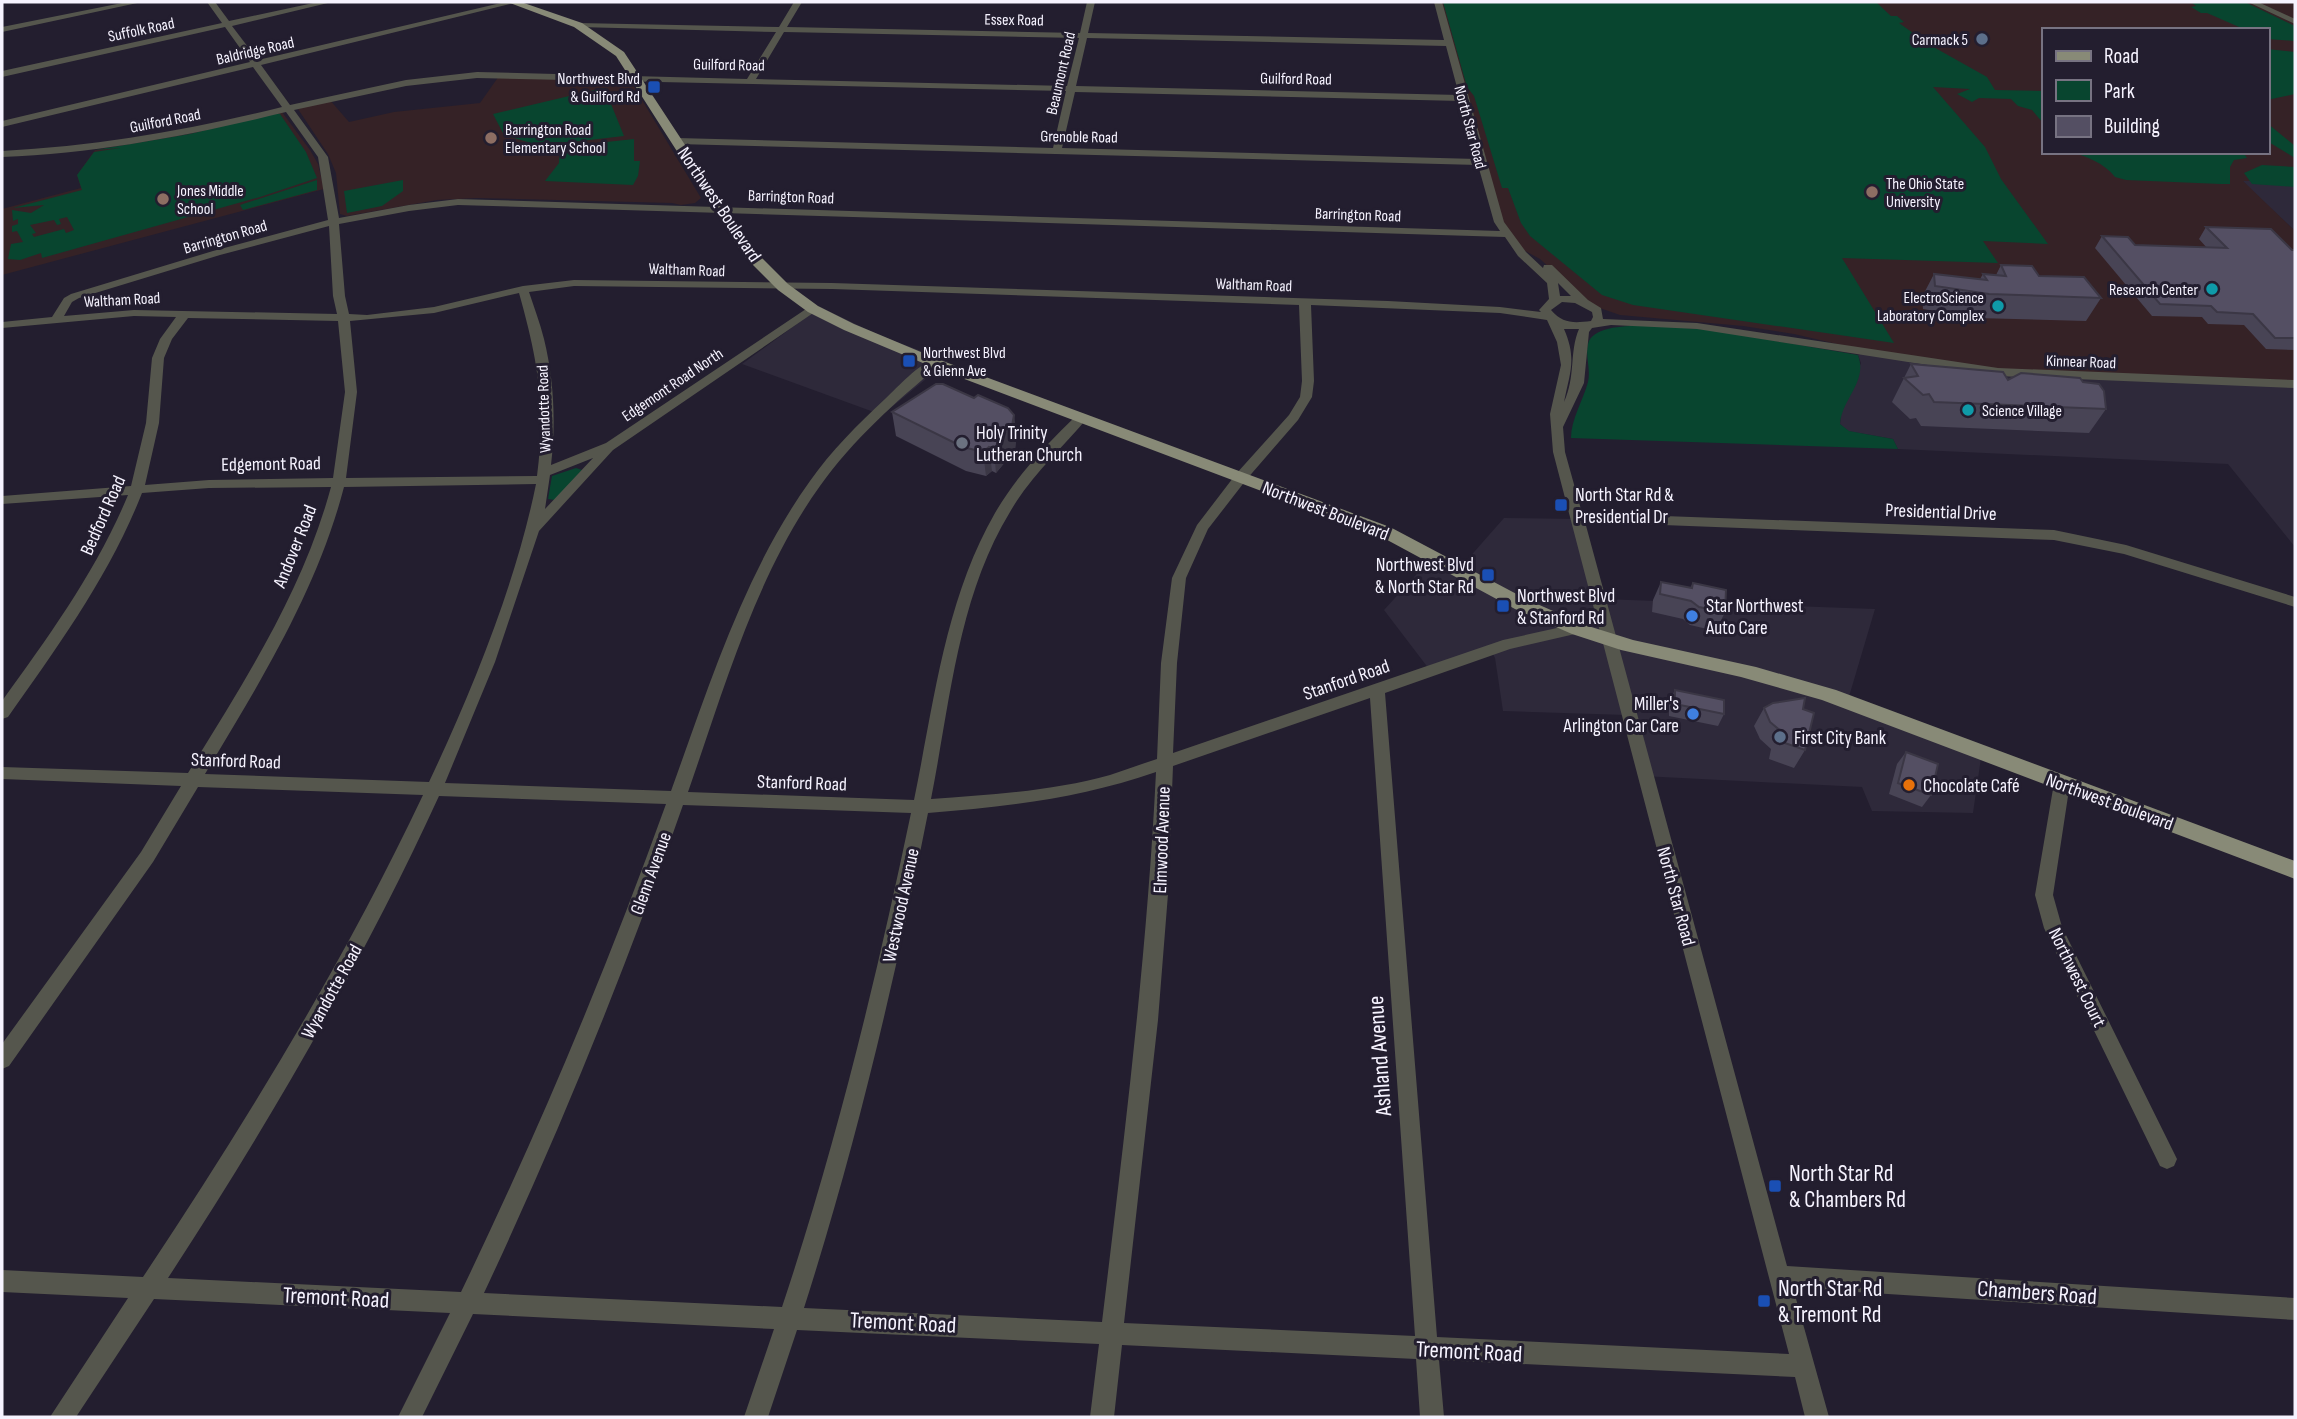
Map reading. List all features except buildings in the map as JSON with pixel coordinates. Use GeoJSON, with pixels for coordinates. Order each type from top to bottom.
{"type":"FeatureCollection","features":[{"type":"Feature","properties":{"kind":"main road","name":"Northwest Boulevard"},"geometry":{"type":"LineString","coordinates":[[513,2],[578,25],[612,46],[637,78],[749,253],[783,287],[813,309],[849,327],[935,363],[1384,531],[1530,609],[1575,629],[1609,641],[1777,678],[2295,870]]}},
{"type":"Feature","properties":{"kind":"street"},"geometry":{"type":"LineString","coordinates":[[2,30],[138,2]]}},
{"type":"Feature","properties":{"kind":"street","name":"Andover Road"},"geometry":{"type":"LineString","coordinates":[[2,1060],[99,928],[147,857],[265,658],[302,587],[327,526],[349,433],[351,394],[334,222],[323,157],[211,2]]}},
{"type":"Feature","properties":{"kind":"street","name":"Suffolk Road"},"geometry":{"type":"LineString","coordinates":[[2,74],[328,2]]}},
{"type":"Feature","properties":{"kind":"street","name":"Baldridge Road"},"geometry":{"type":"LineString","coordinates":[[2,124],[513,2]]}},
{"type":"Feature","properties":{"kind":"street"},"geometry":{"type":"LineString","coordinates":[[750,80],[798,2]]}},
{"type":"Feature","properties":{"kind":"street","name":"Beaumont Road"},"geometry":{"type":"LineString","coordinates":[[1057,151],[1091,2]]}},
{"type":"Feature","properties":{"kind":"street","name":"North Star Road"},"geometry":{"type":"LineString","coordinates":[[1438,2],[1494,209],[1506,234],[1552,282],[1552,302]]}},
{"type":"Feature","properties":{"kind":"street"},"geometry":{"type":"LineString","coordinates":[[2252,2],[2295,22]]}},
{"type":"Feature","properties":{"kind":"street","name":"Essex Road"},"geometry":{"type":"LineString","coordinates":[[578,25],[1448,43]]}},
{"type":"Feature","properties":{"kind":"street","name":"Guilford Road"},"geometry":{"type":"LineString","coordinates":[[2,154],[145,141],[359,90],[453,76],[750,80],[1464,98]]}},
{"type":"Feature","properties":{"kind":"street","name":"Grenoble Road"},"geometry":{"type":"LineString","coordinates":[[677,141],[1481,162]]}},
{"type":"Feature","properties":{"kind":"street","name":"Barrington Road"},"geometry":{"type":"LineString","coordinates":[[57,318],[68,300],[75,296],[334,222],[413,207],[458,202],[1506,234]]}},
{"type":"Feature","properties":{"kind":"street","name":"North Star Road"},"geometry":{"type":"LineString","coordinates":[[1516,246],[1539,259],[1587,303]]}},
{"type":"Feature","properties":{"kind":"street","name":"Waltham Road"},"geometry":{"type":"LineString","coordinates":[[2,326],[57,318],[134,313],[343,318],[422,312],[523,289],[596,282],[832,286],[1500,310],[1551,319],[1570,327],[1592,324]]}},
{"type":"Feature","properties":{"kind":"street","name":"Wyandotte Road"},"geometry":{"type":"LineString","coordinates":[[62,1417],[149,1288],[275,1088],[336,984],[379,903],[468,714],[515,587],[532,530],[546,456],[544,373],[523,289]]}},
{"type":"Feature","properties":{"kind":"street","name":"Elmwood Avenue"},"geometry":{"type":"LineString","coordinates":[[1102,1417],[1148,1020],[1159,894],[1169,663],[1179,578],[1202,528],[1241,477],[1294,417],[1306,397],[1308,381],[1305,302]]}},
{"type":"Feature","properties":{"kind":"street"},"geometry":{"type":"LineString","coordinates":[[1551,319],[1545,310],[1552,302]]}},
{"type":"Feature","properties":{"kind":"street","name":"Waltham Road"},"geometry":{"type":"LineString","coordinates":[[1500,310],[1552,302],[1587,303]]}},
{"type":"Feature","properties":{"kind":"street"},"geometry":{"type":"LineString","coordinates":[[1557,426],[1570,404],[1578,380],[1581,360],[1579,344],[1599,314],[1587,303]]}},
{"type":"Feature","properties":{"kind":"street","name":"Kinnear Road"},"geometry":{"type":"LineString","coordinates":[[1587,303],[1620,315],[1743,326],[1804,336],[1867,351]]}},
{"type":"Feature","properties":{"kind":"street","name":"Edgemont Road North"},"geometry":{"type":"LineString","coordinates":[[542,477],[611,446],[813,309]]}},
{"type":"Feature","properties":{"kind":"street","name":"Bedford Road"},"geometry":{"type":"LineString","coordinates":[[2,713],[83,597],[113,544],[137,488],[152,428],[157,358],[167,338],[186,313]]}},
{"type":"Feature","properties":{"kind":"street","name":"North Star Road"},"geometry":{"type":"LineString","coordinates":[[1551,319],[1564,341],[1567,367],[1566,379],[1558,401],[1559,452],[1817,1417]]}},
{"type":"Feature","properties":{"kind":"street","name":"Kinnear Road"},"geometry":{"type":"LineString","coordinates":[[1592,324],[1697,326],[1938,364],[2023,374],[2295,384]]}},
{"type":"Feature","properties":{"kind":"street","name":"Glenn Avenue"},"geometry":{"type":"LineString","coordinates":[[410,1417],[469,1303],[571,1078],[740,624],[760,577],[834,458],[935,363]]}},
{"type":"Feature","properties":{"kind":"street","name":"Westwood Avenue"},"geometry":{"type":"LineString","coordinates":[[756,1417],[818,1231],[860,1079],[898,920],[957,625],[970,580],[986,540],[1012,494],[1082,417]]}},
{"type":"Feature","properties":{"kind":"street","name":"Wyandotte Road"},"geometry":{"type":"LineString","coordinates":[[532,530],[567,496],[611,446]]}},
{"type":"Feature","properties":{"kind":"street","name":"Edgemont Road"},"geometry":{"type":"LineString","coordinates":[[2,500],[209,484],[542,477]]}},
{"type":"Feature","properties":{"kind":"street","name":"Presidential Drive"},"geometry":{"type":"LineString","coordinates":[[1576,517],[2054,535],[2126,550],[2295,602]]}},
{"type":"Feature","properties":{"kind":"street","name":"Stanford Road"},"geometry":{"type":"LineString","coordinates":[[2,773],[920,807],[1041,796],[1109,782],[1508,644],[1575,629]]}},
{"type":"Feature","properties":{"kind":"street","name":"Ashland Avenue"},"geometry":{"type":"LineString","coordinates":[[1377,690],[1432,1417]]}},
{"type":"Feature","properties":{"kind":"street","name":"Northwest Court"},"geometry":{"type":"LineString","coordinates":[[2062,783],[2044,895],[2053,928],[2167,1159]]}},
{"type":"Feature","properties":{"kind":"street","name":"Chambers Road"},"geometry":{"type":"LineString","coordinates":[[1779,1276],[2295,1309]]}},
{"type":"Feature","properties":{"kind":"street","name":"Tremont Road"},"geometry":{"type":"LineString","coordinates":[[2,1281],[1803,1366]]}},
{"type":"Feature","properties":{"kind":"shaded area","name":"The Ohio State University"},"geometry":{"type":"Polygon","coordinates":[[[1438,2],[2295,2],[2295,181],[2243,181],[2295,231],[2295,384],[2023,374],[1867,351],[1794,334],[1743,326],[1620,315],[1591,305],[1540,259],[1516,246],[1506,234],[1463,98],[1438,2]]]}},
{"type":"Feature","properties":{"kind":"shaded area","name":"Barrington Road Elementary School"},"geometry":{"type":"Polygon","coordinates":[[[499,76],[630,80],[701,198],[695,203],[681,205],[477,198],[437,200],[347,216],[340,214],[336,173],[328,154],[298,109],[329,99],[349,122],[394,112],[480,103],[499,76]]]}},
{"type":"Feature","properties":{"kind":"shaded area","name":"Jones Middle School"},"geometry":{"type":"Polygon","coordinates":[[[282,112],[318,164],[324,189],[2,275],[2,209],[81,188],[77,175],[95,150],[190,134],[282,112]]]}},
{"type":"Feature","properties":{"kind":"shaded area"},"geometry":{"type":"Polygon","coordinates":[[[2243,181],[2295,181],[2295,231],[2249,188],[2243,181]]]}},
{"type":"Feature","properties":{"kind":"shaded area"},"geometry":{"type":"Polygon","coordinates":[[[820,307],[881,336],[948,361],[882,415],[742,364],[820,307]]]}},
{"type":"Feature","properties":{"kind":"shaded area"},"geometry":{"type":"Polygon","coordinates":[[[1867,351],[2071,376],[2295,384],[2295,547],[2228,464],[1898,449],[1893,439],[1848,431],[1840,424],[1841,414],[1861,363],[1858,355],[1867,351]]]}},
{"type":"Feature","properties":{"kind":"shaded area"},"geometry":{"type":"Polygon","coordinates":[[[1504,518],[1580,519],[1602,599],[1875,609],[1848,700],[1982,751],[1973,813],[1872,811],[1862,787],[1642,776],[1626,715],[1503,711],[1495,658],[1489,646],[1429,669],[1384,610],[1435,554],[1460,568],[1504,518]]]}},
{"type":"Feature","properties":{"kind":"green space"},"geometry":{"type":"Polygon","coordinates":[[[1443,2],[1876,2],[1891,16],[1897,16],[1904,22],[1899,23],[1930,45],[1987,77],[1995,90],[2042,91],[2042,122],[2032,110],[2018,106],[2011,99],[1979,98],[1972,102],[1957,94],[1970,89],[1933,87],[1985,147],[2001,179],[2048,244],[1983,241],[1998,263],[1842,258],[1894,343],[1633,305],[1602,295],[1530,236],[1521,223],[1508,188],[1502,188],[1474,96],[1467,87],[1443,2]]]}},
{"type":"Feature","properties":{"kind":"green space"},"geometry":{"type":"Polygon","coordinates":[[[2191,2],[2245,2],[2295,26],[2295,41],[2269,39],[2269,28],[2241,28],[2191,7],[2196,6],[2191,2]]]}},
{"type":"Feature","properties":{"kind":"green space"},"geometry":{"type":"Polygon","coordinates":[[[2269,49],[2295,52],[2295,94],[2269,100],[2269,49]]]}},
{"type":"Feature","properties":{"kind":"green space"},"geometry":{"type":"Polygon","coordinates":[[[608,89],[609,99],[624,136],[531,143],[504,135],[493,114],[608,89]]]}},
{"type":"Feature","properties":{"kind":"green space","name":"Jones Middle School"},"geometry":{"type":"Polygon","coordinates":[[[280,114],[306,152],[317,178],[260,197],[42,258],[41,253],[20,260],[8,259],[11,244],[23,242],[17,231],[12,232],[12,226],[18,224],[18,219],[13,221],[12,210],[31,213],[44,205],[13,208],[82,190],[77,175],[94,152],[120,148],[95,150],[190,134],[280,114]],[[67,217],[59,219],[61,224],[57,225],[54,220],[30,225],[36,233],[32,234],[34,237],[64,229],[66,233],[74,230],[67,217]]]}},
{"type":"Feature","properties":{"kind":"green space"},"geometry":{"type":"Polygon","coordinates":[[[2269,125],[2295,146],[2295,158],[2269,142],[2269,125]]]}},
{"type":"Feature","properties":{"kind":"green space"},"geometry":{"type":"Polygon","coordinates":[[[634,139],[634,161],[640,161],[638,176],[633,185],[545,181],[559,163],[560,147],[634,139]]]}},
{"type":"Feature","properties":{"kind":"green space"},"geometry":{"type":"Polygon","coordinates":[[[2078,154],[2244,154],[2247,158],[2234,160],[2230,167],[2230,184],[2221,184],[2126,180],[2115,177],[2106,168],[2078,154]]]}},
{"type":"Feature","properties":{"kind":"green space"},"geometry":{"type":"Polygon","coordinates":[[[2262,165],[2295,167],[2295,187],[2252,184],[2244,173],[2262,165]]]}},
{"type":"Feature","properties":{"kind":"green space"},"geometry":{"type":"Polygon","coordinates":[[[317,180],[317,190],[243,210],[240,205],[317,180]]]}},
{"type":"Feature","properties":{"kind":"green space"},"geometry":{"type":"Polygon","coordinates":[[[403,180],[403,191],[382,206],[347,213],[344,191],[403,180]]]}},
{"type":"Feature","properties":{"kind":"green space"},"geometry":{"type":"Polygon","coordinates":[[[1657,326],[1712,330],[1858,355],[1860,374],[1840,424],[1849,431],[1893,439],[1898,449],[1571,438],[1575,417],[1588,382],[1587,349],[1592,337],[1598,332],[1618,327],[1657,326]]]}},
{"type":"Feature","properties":{"kind":"green space"},"geometry":{"type":"Polygon","coordinates":[[[576,468],[582,470],[555,500],[548,499],[552,476],[576,468]]]}},
{"type":"Feature","properties":{"kind":"place","name":"Carmack 5"},"geometry":{"type":"Point","coordinates":[1982,39]}},
{"type":"Feature","properties":{"kind":"place","name":"Northwest Blvd & Guilford Rd"},"geometry":{"type":"Point","coordinates":[654,87]}},
{"type":"Feature","properties":{"kind":"place","name":"Barrington Road Elementary School"},"geometry":{"type":"Point","coordinates":[491,138]}},
{"type":"Feature","properties":{"kind":"place","name":"The Ohio State University"},"geometry":{"type":"Point","coordinates":[1872,192]}},
{"type":"Feature","properties":{"kind":"place","name":"Jones Middle School"},"geometry":{"type":"Point","coordinates":[163,199]}},
{"type":"Feature","properties":{"kind":"place","name":"Research Center"},"geometry":{"type":"Point","coordinates":[2212,289]}},
{"type":"Feature","properties":{"kind":"place","name":"ElectroScience Laboratory Complex"},"geometry":{"type":"Point","coordinates":[1998,306]}},
{"type":"Feature","properties":{"kind":"place","name":"Northwest Blvd & Glenn Ave"},"geometry":{"type":"Point","coordinates":[909,361]}},
{"type":"Feature","properties":{"kind":"place","name":"Science Village"},"geometry":{"type":"Point","coordinates":[1968,410]}},
{"type":"Feature","properties":{"kind":"place","name":"Holy Trinity Lutheran Church"},"geometry":{"type":"Point","coordinates":[962,443]}},
{"type":"Feature","properties":{"kind":"place","name":"North Star Rd & Presidential Dr"},"geometry":{"type":"Point","coordinates":[1561,505]}},
{"type":"Feature","properties":{"kind":"place","name":"Northwest Blvd & North Star Rd"},"geometry":{"type":"Point","coordinates":[1488,575]}},
{"type":"Feature","properties":{"kind":"place","name":"Northwest Blvd & Stanford Rd"},"geometry":{"type":"Point","coordinates":[1503,606]}},
{"type":"Feature","properties":{"kind":"place","name":"Star Northwest Auto Care"},"geometry":{"type":"Point","coordinates":[1692,616]}},
{"type":"Feature","properties":{"kind":"place","name":"Miller's Arlington Car Care"},"geometry":{"type":"Point","coordinates":[1693,714]}},
{"type":"Feature","properties":{"kind":"place","name":"First City Bank"},"geometry":{"type":"Point","coordinates":[1780,737]}},
{"type":"Feature","properties":{"kind":"place","name":"Chocolate Café"},"geometry":{"type":"Point","coordinates":[1909,785]}},
{"type":"Feature","properties":{"kind":"place","name":"North Star Rd & Chambers Rd"},"geometry":{"type":"Point","coordinates":[1775,1186]}},
{"type":"Feature","properties":{"kind":"place","name":"North Star Rd & Tremont Rd"},"geometry":{"type":"Point","coordinates":[1764,1301]}}]}
